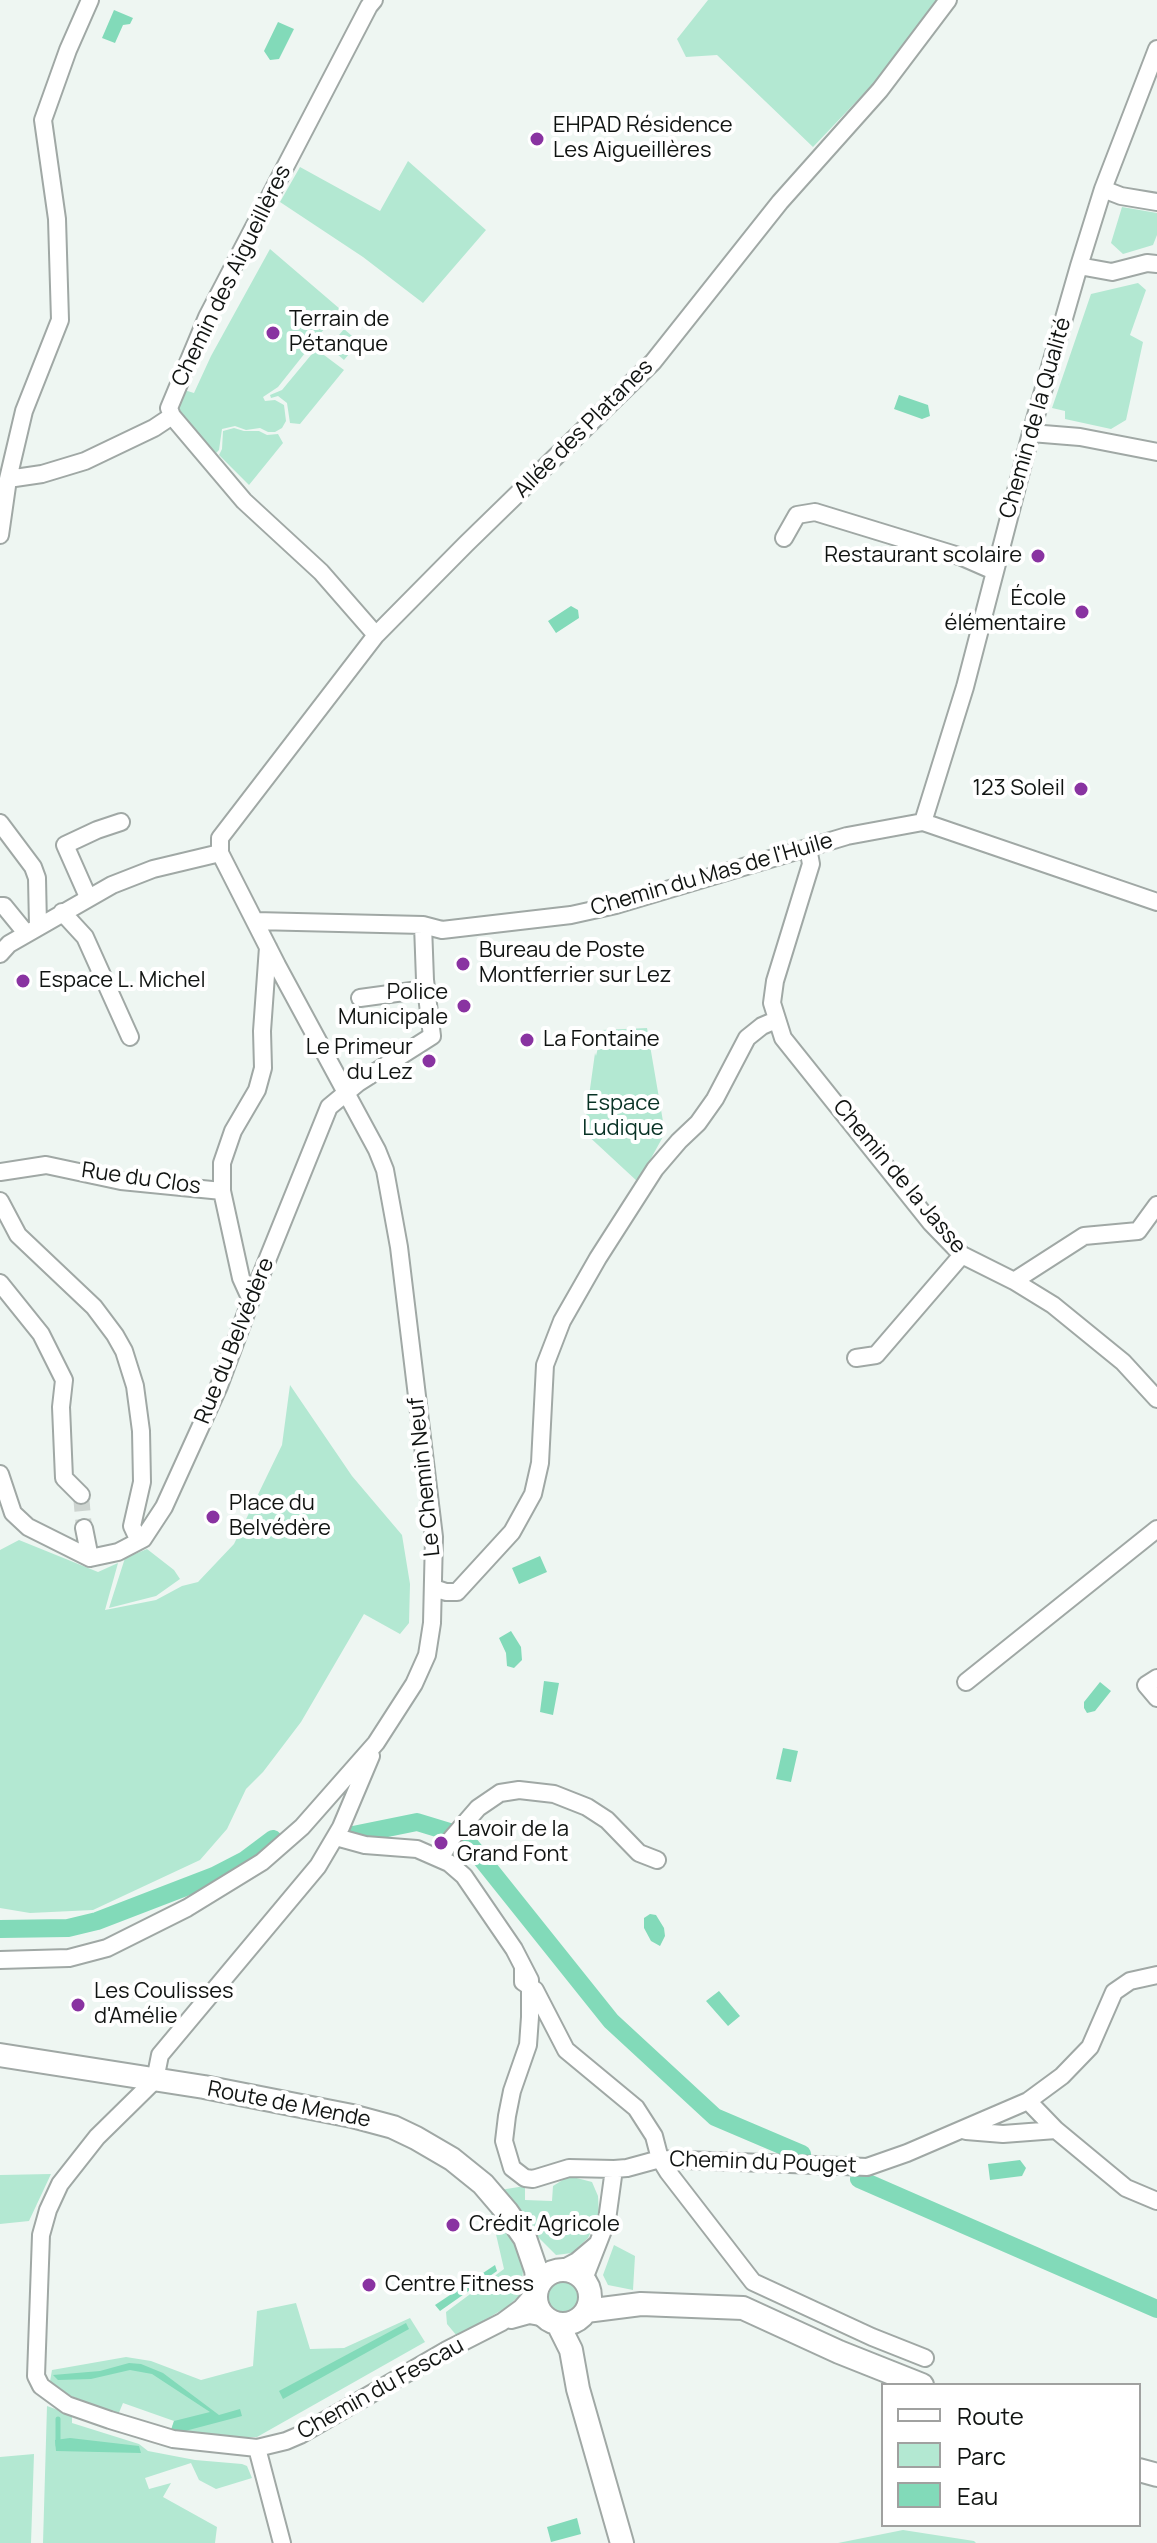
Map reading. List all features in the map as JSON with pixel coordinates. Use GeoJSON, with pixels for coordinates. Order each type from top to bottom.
{"type":"FeatureCollection","features":[{"type":"Feature","properties":{"kind":"street"},"geometry":{"type":"LineString","coordinates":[[0,535],[8,479],[24,411],[60,320],[57,219],[43,120],[90,0]]}},
{"type":"Feature","properties":{"kind":"street","name":"Chemin des Aigueillères"},"geometry":{"type":"LineString","coordinates":[[374,0],[207,317],[170,403],[172,416],[244,501],[321,572],[376,635]]}},
{"type":"Feature","properties":{"kind":"street","name":"Allée des Platanes"},"geometry":{"type":"LineString","coordinates":[[212,855],[220,838],[376,635],[653,362],[780,202],[880,90],[948,0]]}},
{"type":"Feature","properties":{"kind":"street","name":"Chemin de la Qualité"},"geometry":{"type":"LineString","coordinates":[[923,822],[965,687],[1031,433],[1079,266],[1103,189],[1157,49]]}},
{"type":"Feature","properties":{"kind":"street"},"geometry":{"type":"LineString","coordinates":[[1103,189],[1121,196],[1157,202]]}},
{"type":"Feature","properties":{"kind":"street"},"geometry":{"type":"LineString","coordinates":[[1079,266],[1112,272],[1147,263],[1157,264]]}},
{"type":"Feature","properties":{"kind":"street"},"geometry":{"type":"LineString","coordinates":[[8,479],[42,474],[85,461],[172,416]]}},
{"type":"Feature","properties":{"kind":"street"},"geometry":{"type":"LineString","coordinates":[[1031,433],[1080,437],[1157,452]]}},
{"type":"Feature","properties":{"kind":"street"},"geometry":{"type":"LineString","coordinates":[[784,538],[797,515],[815,512],[962,557],[994,571]]}},
{"type":"Feature","properties":{"kind":"street"},"geometry":{"type":"LineString","coordinates":[[88,897],[65,845],[121,822]]}},
{"type":"Feature","properties":{"kind":"street","name":"Chemin du Mas de l'Huile"},"geometry":{"type":"LineString","coordinates":[[255,921],[423,925],[442,930],[571,915],[616,905],[847,836],[923,822],[1157,902]]}},
{"type":"Feature","properties":{"kind":"street"},"geometry":{"type":"LineString","coordinates":[[0,823],[33,867],[37,878],[32,930]]}},
{"type":"Feature","properties":{"kind":"street"},"geometry":{"type":"LineString","coordinates":[[434,1588],[457,1592],[512,1532],[533,1494],[540,1463],[545,1365],[562,1321],[655,1169],[698,1123],[715,1099],[747,1038],[776,1020],[772,1003],[775,981],[811,864],[808,848]]}},
{"type":"Feature","properties":{"kind":"street"},"geometry":{"type":"LineString","coordinates":[[1,951],[88,897],[137,874],[212,855]]}},
{"type":"Feature","properties":{"kind":"street","name":"Le Chemin Neuf"},"geometry":{"type":"LineString","coordinates":[[0,1960],[54,1960],[100,1950],[144,1931],[262,1862],[291,1837],[376,1743],[414,1684],[427,1655],[432,1623],[434,1537],[391,1196],[377,1150],[255,921],[212,855]]}},
{"type":"Feature","properties":{"kind":"street"},"geometry":{"type":"LineString","coordinates":[[4,909],[32,930]]}},
{"type":"Feature","properties":{"kind":"street"},"geometry":{"type":"LineString","coordinates":[[62,912],[85,937],[130,1037]]}},
{"type":"Feature","properties":{"kind":"street"},"geometry":{"type":"LineString","coordinates":[[360,998],[426,989],[423,925]]}},
{"type":"Feature","properties":{"kind":"street","name":"Rue du Clos"},"geometry":{"type":"LineString","coordinates":[[0,1172],[46,1165],[121,1181],[222,1191],[222,1163],[233,1131],[257,1090],[263,1068],[268,947]]}},
{"type":"Feature","properties":{"kind":"street","name":"Rue du Belvédère"},"geometry":{"type":"LineString","coordinates":[[139,1541],[155,1523],[182,1472],[219,1386],[324,1116],[346,1091],[432,1036],[426,989]]}},
{"type":"Feature","properties":{"kind":"street","name":"Chemin de la Jasse"},"geometry":{"type":"LineString","coordinates":[[776,1020],[783,1038],[931,1223],[962,1255],[1053,1305],[1123,1362],[1157,1399]]}},
{"type":"Feature","properties":{"kind":"street"},"geometry":{"type":"LineString","coordinates":[[222,1191],[241,1278],[251,1300]]}},
{"type":"Feature","properties":{"kind":"street"},"geometry":{"type":"LineString","coordinates":[[0,1201],[18,1235]]}},
{"type":"Feature","properties":{"kind":"street"},"geometry":{"type":"LineString","coordinates":[[1014,1281],[1084,1236],[1138,1231],[1157,1205]]}},
{"type":"Feature","properties":{"kind":"street"},"geometry":{"type":"LineString","coordinates":[[0,1225],[18,1235],[94,1307],[124,1351],[135,1386],[141,1431],[142,1482],[132,1526],[139,1541],[118,1552],[90,1558],[28,1527],[13,1513],[0,1474]]}},
{"type":"Feature","properties":{"kind":"street"},"geometry":{"type":"LineString","coordinates":[[856,1358],[876,1355],[962,1255]]}},
{"type":"Feature","properties":{"kind":"street"},"geometry":{"type":"LineString","coordinates":[[0,1283],[30,1317],[64,1380],[61,1407],[64,1478],[81,1495]]}},
{"type":"Feature","properties":{"kind":"street"},"geometry":{"type":"LineString","coordinates":[[84,1528],[90,1558]]}},
{"type":"Feature","properties":{"kind":"street"},"geometry":{"type":"LineString","coordinates":[[966,1682],[1157,1529]]}},
{"type":"Feature","properties":{"kind":"street"},"geometry":{"type":"LineString","coordinates":[[1157,1678],[1146,1685],[1157,1698]]}},
{"type":"Feature","properties":{"kind":"street"},"geometry":{"type":"LineString","coordinates":[[155,2080],[160,2055],[311,1875],[336,1837],[376,1743]]}},
{"type":"Feature","properties":{"kind":"street"},"geometry":{"type":"LineString","coordinates":[[440,1859],[458,1831],[487,1800],[519,1790],[554,1794],[587,1807],[612,1824],[639,1853],[657,1860]]}},
{"type":"Feature","properties":{"kind":"street"},"geometry":{"type":"LineString","coordinates":[[336,1837],[365,1845],[417,1849],[440,1859],[464,1876],[504,1932],[523,1968],[522,1980],[535,1990],[569,2054],[636,2108],[654,2136],[660,2159],[675,2183],[753,2282],[925,2358]]}},
{"type":"Feature","properties":{"kind":"street","name":"Chemin du Pouget"},"geometry":{"type":"LineString","coordinates":[[530,1986],[528,2045],[512,2091],[504,2141],[509,2165],[521,2176],[533,2179],[569,2168],[614,2169],[660,2159],[867,2167],[1028,2101],[1062,2076],[1090,2047],[1114,1992],[1130,1981],[1157,1975]]}},
{"type":"Feature","properties":{"kind":"street","name":"Route de Mende"},"geometry":{"type":"LineString","coordinates":[[0,2055],[352,2116],[393,2127],[475,2176],[507,2212],[547,2279]]}},
{"type":"Feature","properties":{"kind":"street","name":"Chemin du Fescau"},"geometry":{"type":"LineString","coordinates":[[155,2080],[97,2137],[60,2184],[41,2235],[36,2376],[41,2386],[67,2405],[173,2439],[257,2448],[300,2435],[447,2350],[502,2322],[521,2308],[547,2279]]}},
{"type":"Feature","properties":{"kind":"street"},"geometry":{"type":"LineString","coordinates":[[1028,2101],[1056,2130],[1126,2188],[1157,2201]]}},
{"type":"Feature","properties":{"kind":"street"},"geometry":{"type":"LineString","coordinates":[[962,2130],[1031,2134],[1056,2130]]}},
{"type":"Feature","properties":{"kind":"street"},"geometry":{"type":"LineString","coordinates":[[566,2318],[590,2303],[586,2282],[609,2214],[614,2169]]}},
{"type":"Feature","properties":{"kind":"street"},"geometry":{"type":"LineString","coordinates":[[597,2244],[577,2261],[547,2279],[535,2302],[566,2318],[636,2305]]}},
{"type":"Feature","properties":{"kind":"street"},"geometry":{"type":"LineString","coordinates":[[547,2279],[578,2273],[602,2297],[636,2305],[743,2308],[917,2383]]}},
{"type":"Feature","properties":{"kind":"street","name":"Chemin du Fescau"},"geometry":{"type":"LineString","coordinates":[[502,2322],[529,2315],[566,2318]]}},
{"type":"Feature","properties":{"kind":"street"},"geometry":{"type":"LineString","coordinates":[[566,2318],[578,2389],[622,2543]]}},
{"type":"Feature","properties":{"kind":"street"},"geometry":{"type":"LineString","coordinates":[[257,2448],[282,2543]]}},
{"type":"Feature","properties":{"kind":"green space"},"geometry":{"type":"Polygon","coordinates":[[[708,0],[938,0],[872,85],[813,147],[717,55],[686,57],[677,39],[708,0]]]}},
{"type":"Feature","properties":{"kind":"green space"},"geometry":{"type":"Polygon","coordinates":[[[408,161],[486,230],[423,303],[363,257],[280,202],[300,167],[380,211],[408,161]]]}},
{"type":"Feature","properties":{"kind":"green space"},"geometry":{"type":"Polygon","coordinates":[[[1122,207],[1157,213],[1157,235],[1153,245],[1123,254],[1111,243],[1122,207]]]}},
{"type":"Feature","properties":{"kind":"green space","name":"Terrain de Pétanque"},"geometry":{"type":"Polygon","coordinates":[[[270,249],[340,309],[278,387],[263,397],[265,401],[275,400],[284,405],[286,421],[282,428],[275,432],[235,426],[222,429],[216,453],[175,410],[184,390],[194,393],[270,249]]]}},
{"type":"Feature","properties":{"kind":"green space"},"geometry":{"type":"Polygon","coordinates":[[[1138,283],[1146,290],[1130,335],[1143,342],[1126,420],[1111,429],[1065,419],[1065,411],[1052,408],[1091,294],[1138,283]]]}},
{"type":"Feature","properties":{"kind":"green space"},"geometry":{"type":"Polygon","coordinates":[[[344,329],[359,342],[344,360],[329,347],[344,329]]]}},
{"type":"Feature","properties":{"kind":"green space"},"geometry":{"type":"Polygon","coordinates":[[[316,349],[344,370],[300,424],[290,423],[287,403],[278,396],[271,398],[270,395],[282,390],[316,349]]]}},
{"type":"Feature","properties":{"kind":"green space"},"geometry":{"type":"Polygon","coordinates":[[[234,428],[267,435],[278,434],[283,443],[249,485],[219,455],[223,431],[234,428]]]}},
{"type":"Feature","properties":{"kind":"green space","name":"Espace Ludique"},"geometry":{"type":"Polygon","coordinates":[[[647,1028],[665,1133],[638,1182],[584,1132],[595,1053],[596,1056],[602,1030],[647,1028]]]}},
{"type":"Feature","properties":{"kind":"green space"},"geometry":{"type":"Polygon","coordinates":[[[290,1385],[352,1476],[402,1535],[410,1584],[409,1623],[400,1634],[364,1614],[301,1722],[246,1789],[227,1829],[200,1860],[93,1910],[30,1913],[0,1908],[0,1550],[19,1540],[98,1572],[118,1563],[105,1610],[156,1600],[182,1586],[198,1582],[234,1544],[282,1445],[290,1385]]]}},
{"type":"Feature","properties":{"kind":"green space"},"geometry":{"type":"Polygon","coordinates":[[[147,1549],[174,1570],[180,1579],[156,1596],[109,1608],[125,1558],[147,1549]]]}},
{"type":"Feature","properties":{"kind":"green space"},"geometry":{"type":"Polygon","coordinates":[[[51,2174],[29,2221],[0,2224],[0,2175],[51,2174]]]}},
{"type":"Feature","properties":{"kind":"green space"},"geometry":{"type":"Polygon","coordinates":[[[569,2176],[592,2182],[598,2196],[599,2215],[588,2238],[572,2253],[556,2255],[532,2231],[500,2190],[525,2186],[525,2200],[552,2201],[553,2186],[569,2176]]]}},
{"type":"Feature","properties":{"kind":"green space"},"geometry":{"type":"Polygon","coordinates":[[[489,2204],[517,2241],[524,2264],[520,2295],[507,2307],[457,2336],[447,2324],[446,2312],[504,2269],[489,2204]]]}},
{"type":"Feature","properties":{"kind":"green space"},"geometry":{"type":"Polygon","coordinates":[[[614,2245],[635,2256],[633,2290],[608,2285],[603,2275],[614,2245]]]}},
{"type":"Feature","properties":{"kind":"green space"},"geometry":{"type":"Polygon","coordinates":[[[562,2275],[577,2281],[583,2296],[577,2311],[562,2317],[547,2311],[541,2296],[547,2281],[562,2275]]]}},
{"type":"Feature","properties":{"kind":"green space"},"geometry":{"type":"Polygon","coordinates":[[[296,2303],[310,2349],[344,2348],[410,2318],[425,2342],[257,2437],[208,2437],[171,2430],[174,2421],[123,2403],[118,2415],[49,2387],[52,2370],[126,2357],[151,2361],[201,2380],[253,2366],[257,2311],[296,2303]]]}},
{"type":"Feature","properties":{"kind":"green space"},"geometry":{"type":"Polygon","coordinates":[[[47,2406],[72,2415],[72,2423],[139,2444],[148,2451],[195,2460],[242,2464],[247,2466],[252,2478],[216,2489],[199,2480],[191,2463],[145,2478],[149,2489],[171,2483],[163,2497],[217,2527],[215,2543],[43,2543],[47,2406]]]}},
{"type":"Feature","properties":{"kind":"green space"},"geometry":{"type":"Polygon","coordinates":[[[34,2454],[31,2543],[0,2543],[0,2457],[34,2454]]]}},
{"type":"Feature","properties":{"kind":"green space"},"geometry":{"type":"Polygon","coordinates":[[[903,2530],[974,2541],[976,2543],[838,2543],[903,2530]]]}},
{"type":"Feature","properties":{"kind":"water"},"geometry":{"type":"Polygon","coordinates":[[[114,10],[133,18],[130,24],[123,25],[115,43],[102,38],[114,10]]]}},
{"type":"Feature","properties":{"kind":"water"},"geometry":{"type":"Polygon","coordinates":[[[278,22],[294,29],[279,59],[270,60],[264,51],[278,22]]]}},
{"type":"Feature","properties":{"kind":"water"},"geometry":{"type":"Polygon","coordinates":[[[899,395],[928,405],[930,416],[922,419],[894,409],[899,395]]]}},
{"type":"Feature","properties":{"kind":"water"},"geometry":{"type":"Polygon","coordinates":[[[571,606],[578,610],[579,618],[556,633],[548,621],[571,606]]]}},
{"type":"Feature","properties":{"kind":"water"},"geometry":{"type":"Polygon","coordinates":[[[540,1556],[547,1572],[519,1584],[512,1568],[540,1556]]]}},
{"type":"Feature","properties":{"kind":"water"},"geometry":{"type":"Polygon","coordinates":[[[511,1631],[521,1647],[522,1660],[514,1668],[507,1666],[506,1653],[499,1638],[511,1631]]]}},
{"type":"Feature","properties":{"kind":"water"},"geometry":{"type":"Polygon","coordinates":[[[544,1681],[559,1683],[553,1715],[540,1712],[544,1681]]]}},
{"type":"Feature","properties":{"kind":"water"},"geometry":{"type":"Polygon","coordinates":[[[1100,1682],[1111,1691],[1095,1711],[1087,1713],[1084,1702],[1100,1682]]]}},
{"type":"Feature","properties":{"kind":"water"},"geometry":{"type":"Polygon","coordinates":[[[783,1748],[798,1751],[791,1782],[776,1779],[783,1748]]]}},
{"type":"Feature","properties":{"kind":"water"},"geometry":{"type":"Polygon","coordinates":[[[650,1914],[656,1915],[664,1928],[665,1936],[660,1946],[651,1941],[644,1928],[644,1918],[650,1914]]]}},
{"type":"Feature","properties":{"kind":"water"},"geometry":{"type":"Polygon","coordinates":[[[719,1991],[740,2016],[728,2026],[706,2001],[719,1991]]]}},
{"type":"Feature","properties":{"kind":"water"},"geometry":{"type":"Polygon","coordinates":[[[1020,2160],[1026,2168],[1022,2176],[990,2180],[988,2164],[1020,2160]]]}},
{"type":"Feature","properties":{"kind":"water"},"geometry":{"type":"Polygon","coordinates":[[[495,2265],[497,2271],[440,2311],[435,2305],[495,2265]]]}},
{"type":"Feature","properties":{"kind":"water"},"geometry":{"type":"Polygon","coordinates":[[[406,2323],[409,2329],[283,2399],[279,2391],[406,2323]]]}},
{"type":"Feature","properties":{"kind":"water"},"geometry":{"type":"Polygon","coordinates":[[[129,2363],[141,2364],[163,2373],[219,2415],[240,2409],[242,2416],[185,2431],[171,2430],[174,2421],[210,2412],[152,2374],[130,2370],[91,2379],[58,2380],[53,2375],[100,2371],[129,2363]]]}},
{"type":"Feature","properties":{"kind":"water"},"geometry":{"type":"Polygon","coordinates":[[[70,2438],[139,2446],[141,2453],[56,2451],[55,2440],[70,2438]]]}},
{"type":"Feature","properties":{"kind":"water"},"geometry":{"type":"Polygon","coordinates":[[[577,2518],[581,2534],[551,2542],[547,2527],[577,2518]]]}},
{"type":"Feature","properties":{"kind":"waterway"},"geometry":{"type":"LineString","coordinates":[[353,1835],[417,1822],[463,1836],[611,2021],[715,2117],[802,2154]]}},
{"type":"Feature","properties":{"kind":"waterway"},"geometry":{"type":"LineString","coordinates":[[0,1929],[68,1928],[97,1921],[214,1876],[245,1860],[273,1839]]}},
{"type":"Feature","properties":{"kind":"waterway"},"geometry":{"type":"LineString","coordinates":[[859,2179],[1157,2309]]}},
{"type":"Feature","properties":{"kind":"waterway"},"geometry":{"type":"LineString","coordinates":[[58,2419],[58,2445]]}},
{"type":"Feature","properties":{"kind":"tunnel"},"geometry":{"type":"LineString","coordinates":[[81,1495],[84,1528]]}},
{"type":"Feature","properties":{"kind":"place","name":"EHPAD Résidence Les Aigueillères"},"geometry":{"type":"Point","coordinates":[537,139]}},
{"type":"Feature","properties":{"kind":"place","name":"Terrain de Pétanque"},"geometry":{"type":"Point","coordinates":[273,333]}},
{"type":"Feature","properties":{"kind":"place","name":"Restaurant scolaire"},"geometry":{"type":"Point","coordinates":[1038,556]}},
{"type":"Feature","properties":{"kind":"place","name":"École élémentaire"},"geometry":{"type":"Point","coordinates":[1082,612]}},
{"type":"Feature","properties":{"kind":"place","name":"123 Soleil"},"geometry":{"type":"Point","coordinates":[1081,789]}},
{"type":"Feature","properties":{"kind":"place","name":"Bureau de Poste Montferrier sur Lez"},"geometry":{"type":"Point","coordinates":[463,964]}},
{"type":"Feature","properties":{"kind":"place","name":"Espace L. Michel"},"geometry":{"type":"Point","coordinates":[23,981]}},
{"type":"Feature","properties":{"kind":"place","name":"Police Municipale"},"geometry":{"type":"Point","coordinates":[464,1006]}},
{"type":"Feature","properties":{"kind":"place","name":"La Fontaine"},"geometry":{"type":"Point","coordinates":[527,1040]}},
{"type":"Feature","properties":{"kind":"place","name":"Le Primeur du Lez"},"geometry":{"type":"Point","coordinates":[429,1061]}},
{"type":"Feature","properties":{"kind":"place","name":"Place du Belvédère"},"geometry":{"type":"Point","coordinates":[213,1517]}},
{"type":"Feature","properties":{"kind":"place","name":"Lavoir de la Grand Font"},"geometry":{"type":"Point","coordinates":[441,1843]}},
{"type":"Feature","properties":{"kind":"place","name":"Les Coulisses d'Amélie"},"geometry":{"type":"Point","coordinates":[78,2005]}},
{"type":"Feature","properties":{"kind":"place","name":"Crédit Agricole"},"geometry":{"type":"Point","coordinates":[453,2225]}},
{"type":"Feature","properties":{"kind":"place","name":"Centre Fitness"},"geometry":{"type":"Point","coordinates":[369,2285]}}]}
